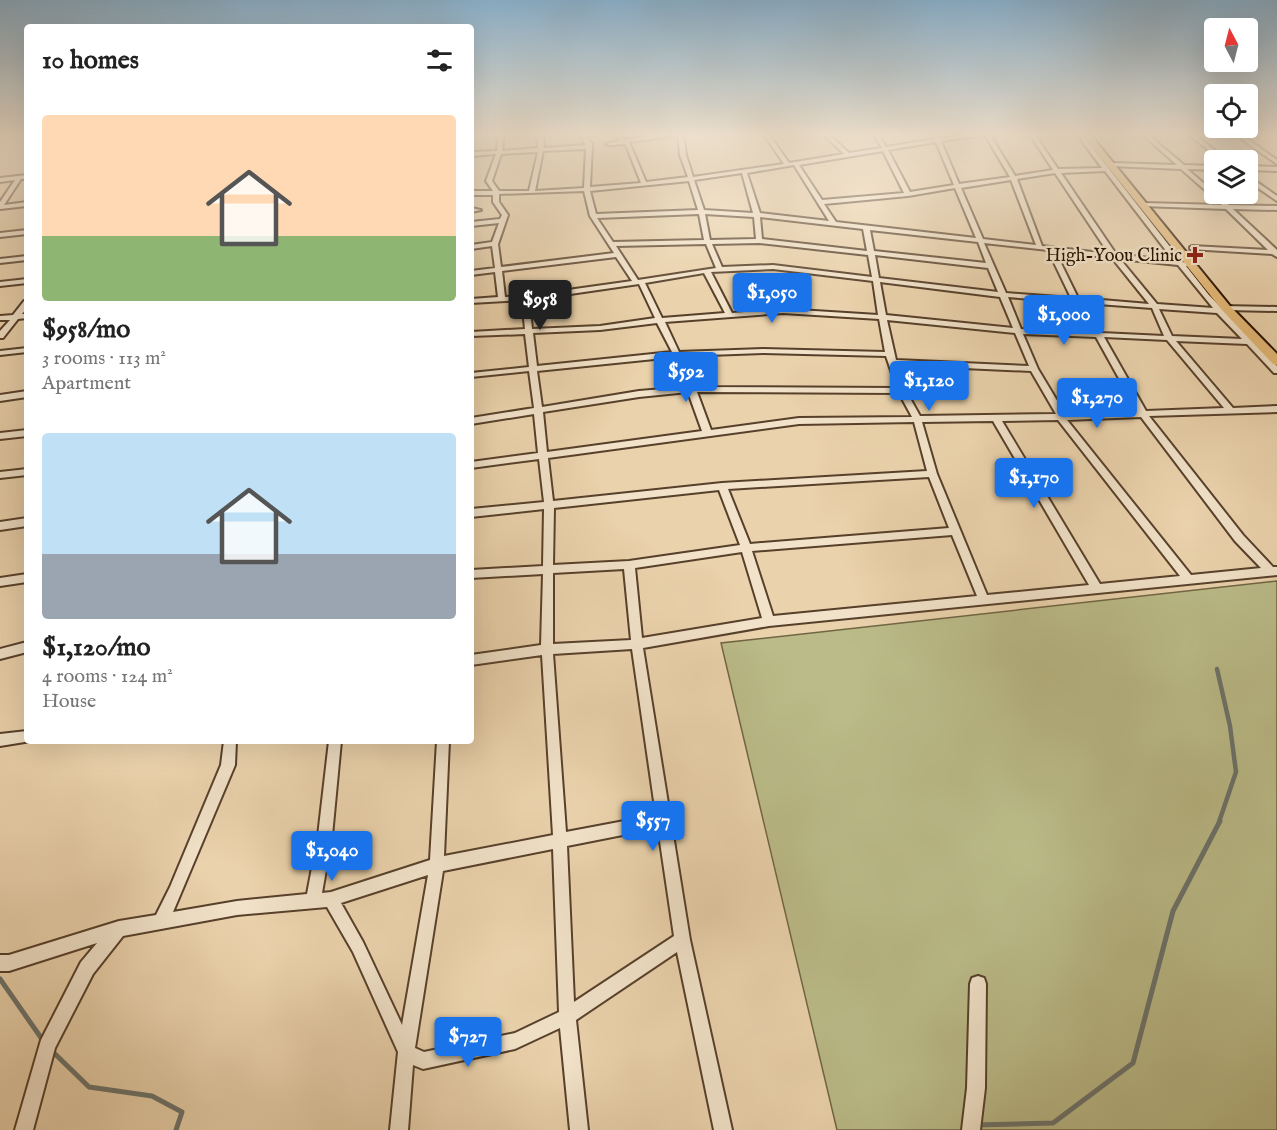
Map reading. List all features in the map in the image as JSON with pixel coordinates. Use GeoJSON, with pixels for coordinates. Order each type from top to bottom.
{"type":"FeatureCollection","features":[{"type":"Feature","properties":{"kind":"main road"},"geometry":{"type":"LineString","coordinates":[[1126,186],[1191,265],[1222,310],[1277,361]]}},
{"type":"Feature","properties":{"kind":"street"},"geometry":{"type":"LineString","coordinates":[[0,207],[14,186]]}},
{"type":"Feature","properties":{"kind":"street"},"geometry":{"type":"LineString","coordinates":[[492,186],[497,193],[496,202],[505,215],[495,244],[502,299]]}},
{"type":"Feature","properties":{"kind":"street"},"geometry":{"type":"LineString","coordinates":[[532,192],[533,186]]}},
{"type":"Feature","properties":{"kind":"street"},"geometry":{"type":"LineString","coordinates":[[587,186],[593,216],[616,255],[639,282],[660,320],[692,389],[707,432]]}},
{"type":"Feature","properties":{"kind":"street"},"geometry":{"type":"LineString","coordinates":[[474,193],[587,190],[628,186]]}},
{"type":"Feature","properties":{"kind":"street"},"geometry":{"type":"LineString","coordinates":[[694,186],[707,240],[720,269]]}},
{"type":"Feature","properties":{"kind":"street"},"geometry":{"type":"LineString","coordinates":[[748,186],[757,215],[759,241]]}},
{"type":"Feature","properties":{"kind":"street"},"geometry":{"type":"LineString","coordinates":[[811,186],[833,223]]}},
{"type":"Feature","properties":{"kind":"street"},"geometry":{"type":"LineString","coordinates":[[904,186],[908,194]]}},
{"type":"Feature","properties":{"kind":"street"},"geometry":{"type":"LineString","coordinates":[[822,202],[908,194],[957,186],[1034,369],[1061,417],[1189,580]]}},
{"type":"Feature","properties":{"kind":"street"},"geometry":{"type":"LineString","coordinates":[[1016,186],[1040,248]]}},
{"type":"Feature","properties":{"kind":"street"},"geometry":{"type":"LineString","coordinates":[[1068,186],[1115,257],[1155,307],[1169,338],[1231,411]]}},
{"type":"Feature","properties":{"kind":"street"},"geometry":{"type":"LineString","coordinates":[[1123,186],[1179,264],[1277,371]]}},
{"type":"Feature","properties":{"kind":"street"},"geometry":{"type":"LineString","coordinates":[[1203,186],[1276,253]]}},
{"type":"Feature","properties":{"kind":"street"},"geometry":{"type":"LineString","coordinates":[[1259,186],[1277,199]]}},
{"type":"Feature","properties":{"kind":"street"},"geometry":{"type":"LineString","coordinates":[[0,207],[24,204]]}},
{"type":"Feature","properties":{"kind":"street"},"geometry":{"type":"LineString","coordinates":[[1144,205],[1277,208]]}},
{"type":"Feature","properties":{"kind":"street"},"geometry":{"type":"LineString","coordinates":[[593,216],[702,212],[757,215],[1191,265]]}},
{"type":"Feature","properties":{"kind":"street"},"geometry":{"type":"LineString","coordinates":[[474,224],[502,221]]}},
{"type":"Feature","properties":{"kind":"street"},"geometry":{"type":"LineString","coordinates":[[866,227],[874,278],[902,391],[917,418],[932,474],[984,600]]}},
{"type":"Feature","properties":{"kind":"street"},"geometry":{"type":"LineString","coordinates":[[0,235],[24,232]]}},
{"type":"Feature","properties":{"kind":"street"},"geometry":{"type":"LineString","coordinates":[[611,244],[707,240],[759,241],[992,266]]}},
{"type":"Feature","properties":{"kind":"street"},"geometry":{"type":"LineString","coordinates":[[474,247],[495,244]]}},
{"type":"Feature","properties":{"kind":"street"},"geometry":{"type":"LineString","coordinates":[[1192,248],[1276,253]]}},
{"type":"Feature","properties":{"kind":"street"},"geometry":{"type":"LineString","coordinates":[[1051,249],[1143,414],[1239,538],[1274,572]]}},
{"type":"Feature","properties":{"kind":"street"},"geometry":{"type":"LineString","coordinates":[[474,273],[616,255]]}},
{"type":"Feature","properties":{"kind":"street"},"geometry":{"type":"LineString","coordinates":[[0,261],[24,258]]}},
{"type":"Feature","properties":{"kind":"street"},"geometry":{"type":"LineString","coordinates":[[474,301],[525,298],[720,269],[773,267],[1003,295],[1155,307],[1222,310],[1277,309]]}},
{"type":"Feature","properties":{"kind":"street"},"geometry":{"type":"LineString","coordinates":[[707,272],[729,314]]}},
{"type":"Feature","properties":{"kind":"street"},"geometry":{"type":"LineString","coordinates":[[0,284],[24,281]]}},
{"type":"Feature","properties":{"kind":"street"},"geometry":{"type":"LineString","coordinates":[[525,298],[527,332],[545,455],[549,505],[550,569],[547,649],[560,840],[567,1016],[579,1130]]}},
{"type":"Feature","properties":{"kind":"street"},"geometry":{"type":"LineString","coordinates":[[0,336],[24,307]]}},
{"type":"Feature","properties":{"kind":"street"},"geometry":{"type":"LineString","coordinates":[[474,334],[600,328],[660,320],[783,311],[883,317],[1017,331],[1248,342]]}},
{"type":"Feature","properties":{"kind":"street"},"geometry":{"type":"LineString","coordinates":[[0,318],[24,316]]}},
{"type":"Feature","properties":{"kind":"street"},"geometry":{"type":"LineString","coordinates":[[0,353],[24,350]]}},
{"type":"Feature","properties":{"kind":"street"},"geometry":{"type":"LineString","coordinates":[[474,375],[676,354],[763,351],[1034,369]]}},
{"type":"Feature","properties":{"kind":"street"},"geometry":{"type":"LineString","coordinates":[[474,421],[627,396],[692,389],[902,391]]}},
{"type":"Feature","properties":{"kind":"street"},"geometry":{"type":"LineString","coordinates":[[0,398],[24,394]]}},
{"type":"Feature","properties":{"kind":"street"},"geometry":{"type":"LineString","coordinates":[[474,465],[798,421],[1061,417],[1277,409]]}},
{"type":"Feature","properties":{"kind":"street"},"geometry":{"type":"LineString","coordinates":[[996,417],[1096,587]]}},
{"type":"Feature","properties":{"kind":"street"},"geometry":{"type":"LineString","coordinates":[[0,436],[24,433]]}},
{"type":"Feature","properties":{"kind":"street"},"geometry":{"type":"LineString","coordinates":[[0,475],[24,472]]}},
{"type":"Feature","properties":{"kind":"street"},"geometry":{"type":"LineString","coordinates":[[474,513],[722,486],[932,474]]}},
{"type":"Feature","properties":{"kind":"street"},"geometry":{"type":"LineString","coordinates":[[722,486],[746,548],[769,621]]}},
{"type":"Feature","properties":{"kind":"street"},"geometry":{"type":"LineString","coordinates":[[0,526],[24,522]]}},
{"type":"Feature","properties":{"kind":"street"},"geometry":{"type":"LineString","coordinates":[[474,574],[628,565],[746,548],[955,531]]}},
{"type":"Feature","properties":{"kind":"street"},"geometry":{"type":"LineString","coordinates":[[628,565],[637,644],[682,940],[723,1130]]}},
{"type":"Feature","properties":{"kind":"street"},"geometry":{"type":"LineString","coordinates":[[474,660],[547,649],[637,644],[769,621],[1096,587],[1274,572]]}},
{"type":"Feature","properties":{"kind":"street"},"geometry":{"type":"LineString","coordinates":[[0,582],[24,578]]}},
{"type":"Feature","properties":{"kind":"street"},"geometry":{"type":"LineString","coordinates":[[0,654],[24,648]]}},
{"type":"Feature","properties":{"kind":"street"},"geometry":{"type":"LineString","coordinates":[[0,740],[24,737]]}},
{"type":"Feature","properties":{"kind":"street"},"geometry":{"type":"LineString","coordinates":[[159,922],[175,892],[228,765],[230,744]]}},
{"type":"Feature","properties":{"kind":"street"},"geometry":{"type":"LineString","coordinates":[[313,901],[325,836],[335,744]]}},
{"type":"Feature","properties":{"kind":"street"},"geometry":{"type":"LineString","coordinates":[[399,1130],[406,1052],[437,866],[443,744]]}},
{"type":"Feature","properties":{"kind":"street"},"geometry":{"type":"LineString","coordinates":[[0,963],[9,963],[119,929],[237,908],[331,899],[437,866],[664,820]]}},
{"type":"Feature","properties":{"kind":"street"},"geometry":{"type":"LineString","coordinates":[[331,899],[358,947],[406,1052],[423,1061],[515,1041],[537,1032],[567,1016],[682,940]]}},
{"type":"Feature","properties":{"kind":"street"},"geometry":{"type":"LineString","coordinates":[[24,1130],[47,1046],[87,968],[119,929]]}},
{"type":"Feature","properties":{"kind":"street"},"geometry":{"type":"LineString","coordinates":[[971,1130],[976,1088],[978,984]]}},
{"type":"Feature","properties":{"kind":"green space"},"geometry":{"type":"Polygon","coordinates":[[[1277,581],[1277,1130],[837,1130],[721,643],[1277,581]]]}},
{"type":"Feature","properties":{"kind":"waterway"},"geometry":{"type":"LineString","coordinates":[[1217,669],[1230,726],[1236,772],[1219,822]]}},
{"type":"Feature","properties":{"kind":"waterway"},"geometry":{"type":"LineString","coordinates":[[975,1125],[1053,1123],[1133,1063],[1173,911],[1220,821]]}},
{"type":"Feature","properties":{"kind":"waterway"},"geometry":{"type":"LineString","coordinates":[[0,979],[44,1042]]}},
{"type":"Feature","properties":{"kind":"waterway"},"geometry":{"type":"LineString","coordinates":[[51,1050],[89,1087],[152,1096],[182,1112],[176,1130]]}},
{"type":"Feature","properties":{"kind":"place","name":"High-Yoou Clinic"},"geometry":{"type":"Point","coordinates":[1195,255]}}]}
